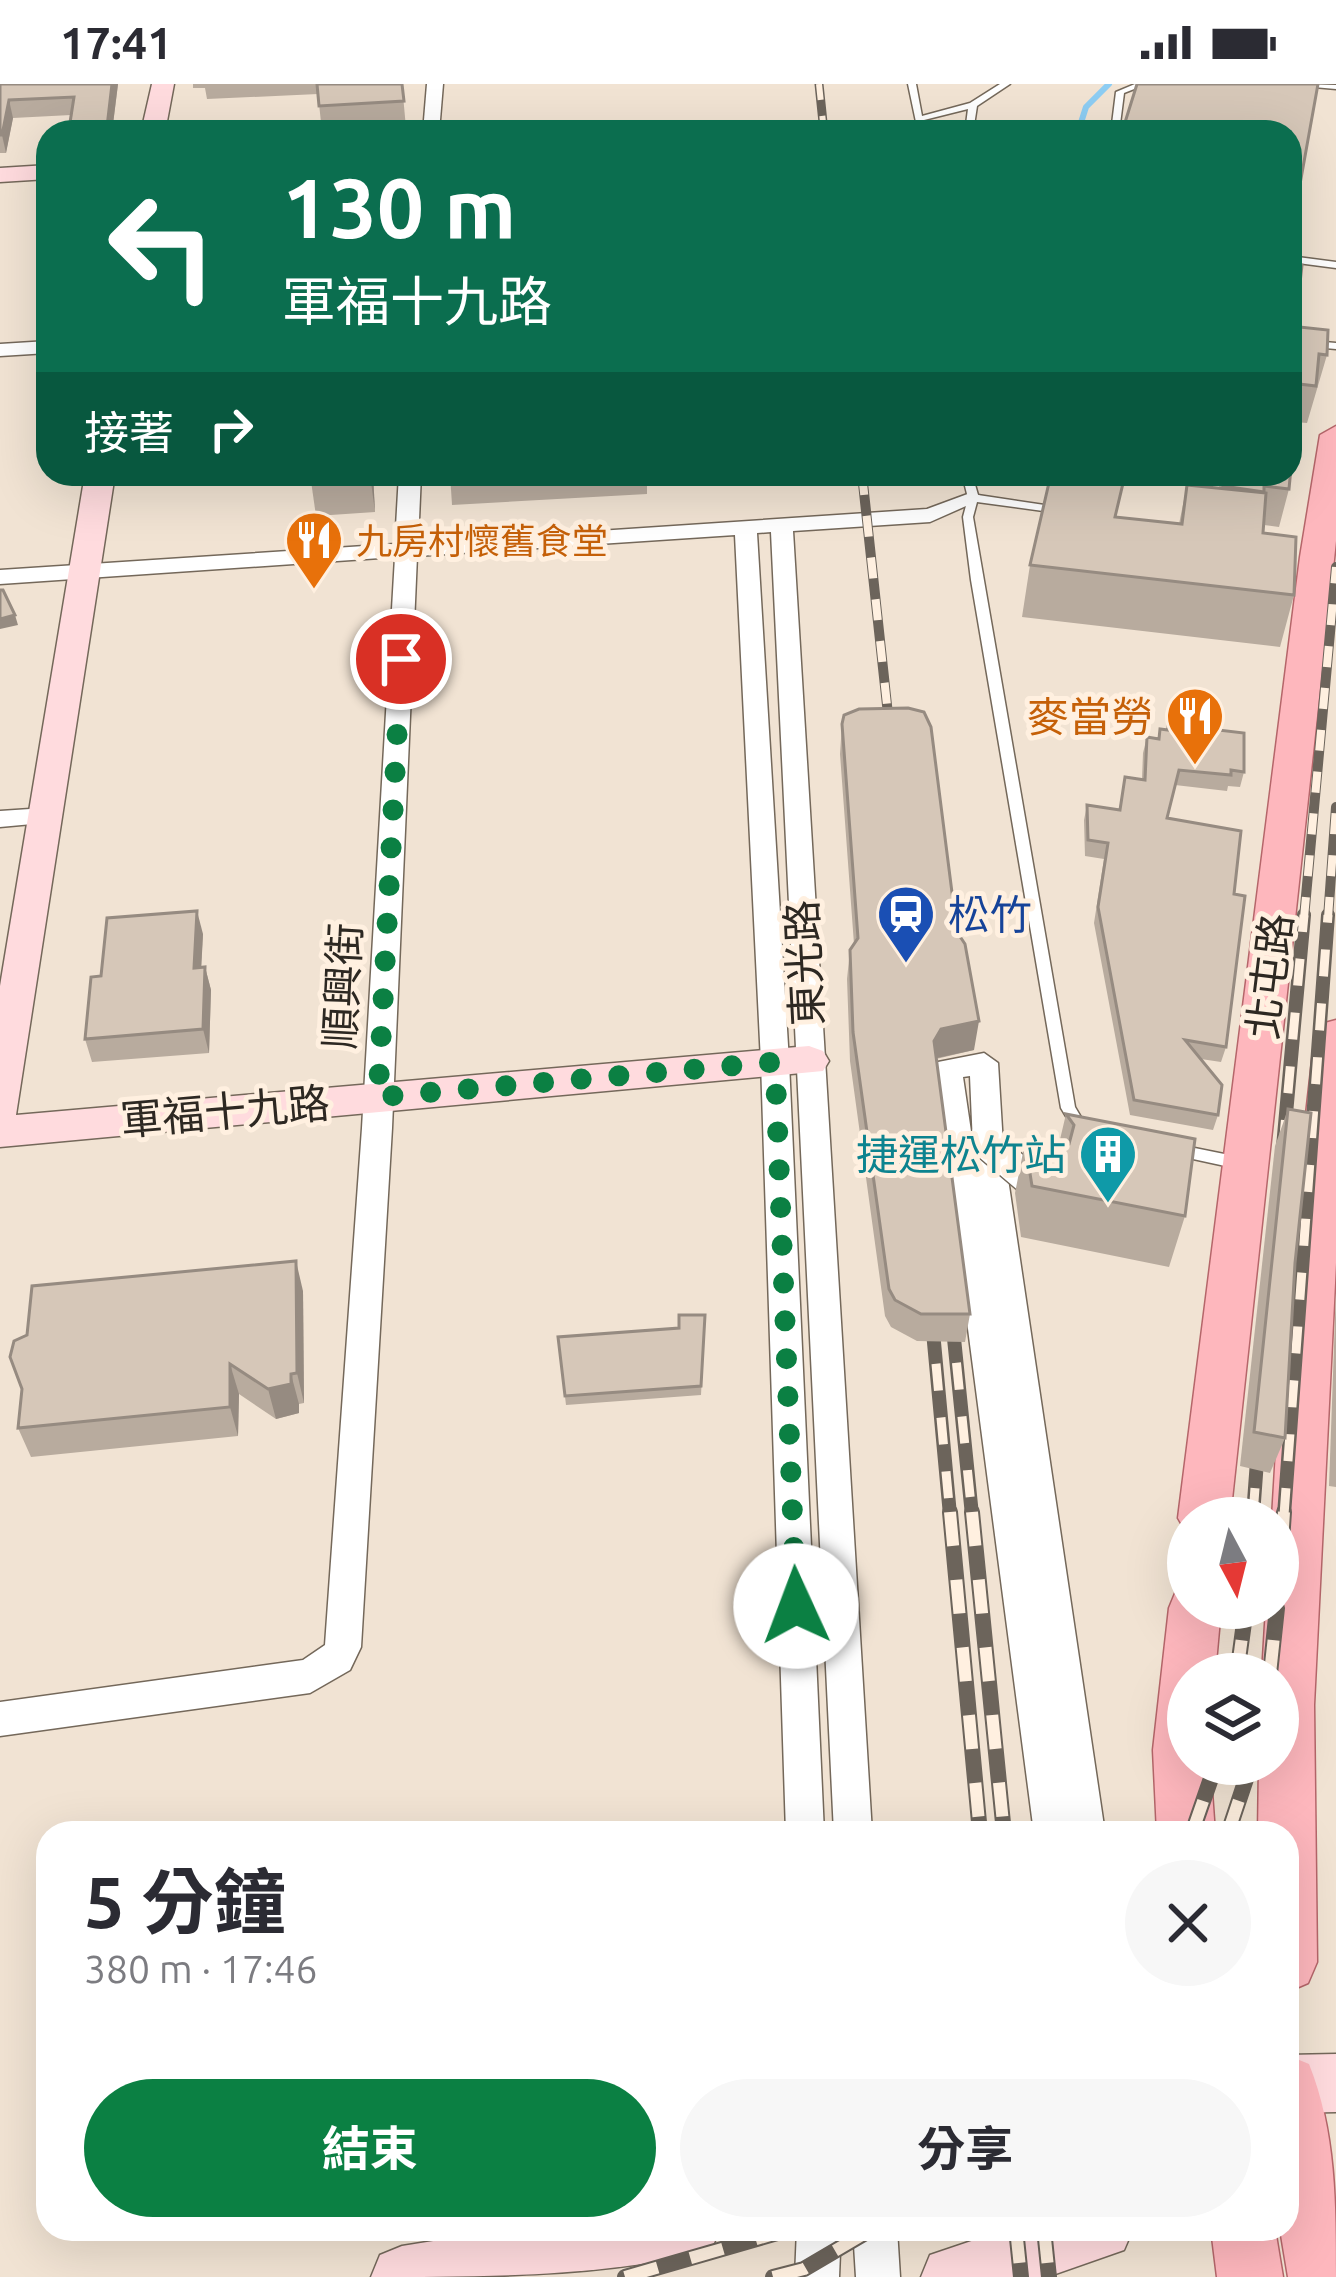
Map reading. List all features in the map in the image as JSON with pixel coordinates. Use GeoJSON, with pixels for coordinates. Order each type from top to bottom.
{"type":"FeatureCollection","features":[{"type":"Feature","properties":{"kind":"main road","name":"北屯路"},"geometry":{"type":"LineString","coordinates":[[1207,1497],[1336,435]]}},
{"type":"Feature","properties":{"kind":"main road","name":"北屯路"},"geometry":{"type":"LineString","coordinates":[[1287,1821],[1287,1705],[1309,1300],[1331,1160],[1336,1035]]}},
{"type":"Feature","properties":{"kind":"main road"},"geometry":{"type":"LineString","coordinates":[[1183,1785],[1185,1821]]}},
{"type":"Feature","properties":{"kind":"main road"},"geometry":{"type":"LineString","coordinates":[[1299,2131],[1309,2170],[1321,2277]]}},
{"type":"Feature","properties":{"kind":"main road"},"geometry":{"type":"LineString","coordinates":[[1245,2241],[1250,2277]]}},
{"type":"Feature","properties":{"kind":"street"},"geometry":{"type":"LineString","coordinates":[[156,120],[163,84]]}},
{"type":"Feature","properties":{"kind":"street"},"geometry":{"type":"LineString","coordinates":[[432,120],[435,84]]}},
{"type":"Feature","properties":{"kind":"street"},"geometry":{"type":"LineString","coordinates":[[0,175],[36,173]]}},
{"type":"Feature","properties":{"kind":"street"},"geometry":{"type":"LineString","coordinates":[[0,350],[36,347]]}},
{"type":"Feature","properties":{"kind":"street"},"geometry":{"type":"LineString","coordinates":[[0,1108],[98,486]]}},
{"type":"Feature","properties":{"kind":"street","name":"順興街"},"geometry":{"type":"LineString","coordinates":[[0,1719],[310,1676],[337,1658],[343,1646],[409,486]]}},
{"type":"Feature","properties":{"kind":"street"},"geometry":{"type":"LineString","coordinates":[[0,577],[930,515],[973,498]]}},
{"type":"Feature","properties":{"kind":"street","name":"東光路"},"geometry":{"type":"LineString","coordinates":[[782,524],[805,1821]]}},
{"type":"Feature","properties":{"kind":"street","name":"東光路"},"geometry":{"type":"LineString","coordinates":[[746,526],[852,1821]]}},
{"type":"Feature","properties":{"kind":"street"},"geometry":{"type":"LineString","coordinates":[[0,819],[45,816]]}},
{"type":"Feature","properties":{"kind":"street","name":"軍福十九路"},"geometry":{"type":"LineString","coordinates":[[0,1132],[792,1061]]}},
{"type":"Feature","properties":{"kind":"street"},"geometry":{"type":"LineString","coordinates":[[1051,1821],[948,1069],[984,1063],[987,1140],[1084,1821]]}},
{"type":"Feature","properties":{"kind":"street"},"geometry":{"type":"LineString","coordinates":[[987,1140],[1028,1178],[1043,1182]]}},
{"type":"Feature","properties":{"kind":"street"},"geometry":{"type":"LineString","coordinates":[[1299,2085],[1336,2083]]}},
{"type":"Feature","properties":{"kind":"street"},"geometry":{"type":"LineString","coordinates":[[402,2277],[618,2241]]}},
{"type":"Feature","properties":{"kind":"street"},"geometry":{"type":"LineString","coordinates":[[818,2277],[819,2241]]}},
{"type":"Feature","properties":{"kind":"street"},"geometry":{"type":"LineString","coordinates":[[876,2241],[878,2277]]}},
{"type":"Feature","properties":{"kind":"street"},"geometry":{"type":"LineString","coordinates":[[952,2277],[1065,2241]]}},
{"type":"Feature","properties":{"kind":"lane"},"geometry":{"type":"LineString","coordinates":[[912,84],[919,120],[973,105],[1006,84]]}},
{"type":"Feature","properties":{"kind":"lane"},"geometry":{"type":"LineString","coordinates":[[1116,120],[1120,92],[1143,84]]}},
{"type":"Feature","properties":{"kind":"lane"},"geometry":{"type":"LineString","coordinates":[[1301,84],[1336,87]]}},
{"type":"Feature","properties":{"kind":"lane"},"geometry":{"type":"LineString","coordinates":[[971,120],[973,105]]}},
{"type":"Feature","properties":{"kind":"lane"},"geometry":{"type":"LineString","coordinates":[[1302,261],[1336,265]]}},
{"type":"Feature","properties":{"kind":"lane"},"geometry":{"type":"LineString","coordinates":[[1302,343],[1336,346]]}},
{"type":"Feature","properties":{"kind":"lane"},"geometry":{"type":"LineString","coordinates":[[970,486],[973,498],[968,517],[977,580],[1068,1108],[1074,1123],[1093,1134]]}},
{"type":"Feature","properties":{"kind":"lane"},"geometry":{"type":"LineString","coordinates":[[973,498],[1067,511]]}},
{"type":"Feature","properties":{"kind":"lane"},"geometry":{"type":"LineString","coordinates":[[1160,1147],[1247,1164]]}},
{"type":"Feature","properties":{"kind":"building"},"geometry":{"type":"Polygon","coordinates":[[[0,84],[112,84],[108,120],[70,120],[74,97],[9,100],[0,135],[0,84]]]}},
{"type":"Feature","properties":{"kind":"building"},"geometry":{"type":"Polygon","coordinates":[[[317,84],[402,84],[404,101],[319,106],[317,84]]]}},
{"type":"Feature","properties":{"kind":"building"},"geometry":{"type":"Polygon","coordinates":[[[1137,84],[1318,84],[1302,173],[1302,120],[1126,120],[1137,84]]]}},
{"type":"Feature","properties":{"kind":"building"},"geometry":{"type":"Polygon","coordinates":[[[1302,327],[1328,330],[1327,355],[1319,354],[1316,386],[1302,384],[1302,327]]]}},
{"type":"Feature","properties":{"kind":"building"},"geometry":{"type":"Polygon","coordinates":[[[1048,486],[1122,486],[1115,517],[1182,524],[1187,486],[1266,493],[1263,533],[1296,537],[1294,595],[1030,565],[1048,486]]]}},
{"type":"Feature","properties":{"kind":"building"},"geometry":{"type":"Polygon","coordinates":[[[1223,486],[1264,486],[1264,492],[1223,486]]]}},
{"type":"Feature","properties":{"kind":"building"},"geometry":{"type":"Polygon","coordinates":[[[3,590],[15,615],[0,619],[3,590]]]}},
{"type":"Feature","properties":{"kind":"building","name":"松竹"},"geometry":{"type":"Polygon","coordinates":[[[859,709],[924,712],[931,727],[957,932],[965,944],[979,1021],[941,1029],[934,1041],[970,1314],[921,1314],[895,1300],[889,1289],[853,1032],[850,950],[858,938],[842,724],[844,715],[859,709]]]}},
{"type":"Feature","properties":{"kind":"building"},"geometry":{"type":"Polygon","coordinates":[[[1168,724],[1244,733],[1244,772],[1179,770],[1167,818],[1241,831],[1234,894],[1245,896],[1226,1047],[1185,1040],[1222,1085],[1218,1115],[1134,1100],[1098,907],[1108,843],[1088,840],[1087,805],[1120,810],[1125,777],[1145,780],[1147,737],[1159,739],[1160,729],[1168,730],[1168,724]]]}},
{"type":"Feature","properties":{"kind":"building"},"geometry":{"type":"Polygon","coordinates":[[[197,911],[194,968],[205,967],[203,1029],[85,1039],[91,977],[101,976],[107,918],[197,911]]]}},
{"type":"Feature","properties":{"kind":"building"},"geometry":{"type":"Polygon","coordinates":[[[1288,1109],[1311,1113],[1295,1263],[1285,1438],[1254,1432],[1288,1109]]]}},
{"type":"Feature","properties":{"kind":"building"},"geometry":{"type":"Polygon","coordinates":[[[1066,1114],[1195,1139],[1185,1216],[1032,1186],[1025,1142],[1052,1150],[1069,1144],[1074,1125],[1066,1114]]]}},
{"type":"Feature","properties":{"kind":"building"},"geometry":{"type":"Polygon","coordinates":[[[296,1261],[297,1373],[291,1374],[291,1384],[268,1389],[230,1364],[230,1407],[18,1428],[22,1389],[10,1357],[14,1341],[27,1335],[32,1286],[296,1261]]]}},
{"type":"Feature","properties":{"kind":"building"},"geometry":{"type":"Polygon","coordinates":[[[679,1315],[705,1315],[701,1386],[565,1396],[558,1337],[679,1328],[679,1315]]]}},
{"type":"Feature","properties":{"kind":"waterway"},"geometry":{"type":"LineString","coordinates":[[1082,120],[1086,107],[1109,84]]}},
{"type":"Feature","properties":{"kind":"railway"},"geometry":{"type":"LineString","coordinates":[[819,84],[823,120]]}},
{"type":"Feature","properties":{"kind":"railway"},"geometry":{"type":"LineString","coordinates":[[863,486],[891,742]]}},
{"type":"Feature","properties":{"kind":"railway"},"geometry":{"type":"LineString","coordinates":[[1304,918],[1336,567]]}},
{"type":"Feature","properties":{"kind":"railway"},"geometry":{"type":"LineString","coordinates":[[1328,918],[1336,807]]}},
{"type":"Feature","properties":{"kind":"railway"},"geometry":{"type":"LineString","coordinates":[[1283,1147],[1304,915]]}},
{"type":"Feature","properties":{"kind":"railway"},"geometry":{"type":"LineString","coordinates":[[1285,1497],[1328,915]]}},
{"type":"Feature","properties":{"kind":"railway"},"geometry":{"type":"LineString","coordinates":[[951,1309],[972,1515]]}},
{"type":"Feature","properties":{"kind":"railway"},"geometry":{"type":"LineString","coordinates":[[931,1310],[950,1515]]}},
{"type":"Feature","properties":{"kind":"railway"},"geometry":{"type":"LineString","coordinates":[[1254,1497],[1259,1434]]}},
{"type":"Feature","properties":{"kind":"railway"},"geometry":{"type":"LineString","coordinates":[[950,1512],[979,1821]]}},
{"type":"Feature","properties":{"kind":"railway"},"geometry":{"type":"LineString","coordinates":[[972,1512],[1003,1821]]}},
{"type":"Feature","properties":{"kind":"railway"},"geometry":{"type":"LineString","coordinates":[[1240,1653],[1243,1629]]}},
{"type":"Feature","properties":{"kind":"railway"},"geometry":{"type":"LineString","coordinates":[[1272,1653],[1275,1629]]}},
{"type":"Feature","properties":{"kind":"railway"},"geometry":{"type":"LineString","coordinates":[[1196,1821],[1209,1785]]}},
{"type":"Feature","properties":{"kind":"railway"},"geometry":{"type":"LineString","coordinates":[[1232,1821],[1244,1785]]}},
{"type":"Feature","properties":{"kind":"railway"},"geometry":{"type":"LineString","coordinates":[[625,2277],[750,2241]]}},
{"type":"Feature","properties":{"kind":"railway"},"geometry":{"type":"LineString","coordinates":[[773,2277],[804,2269],[852,2241]]}},
{"type":"Feature","properties":{"kind":"railway"},"geometry":{"type":"LineString","coordinates":[[1017,2241],[1021,2277]]}},
{"type":"Feature","properties":{"kind":"railway"},"geometry":{"type":"LineString","coordinates":[[1045,2241],[1049,2277]]}},
{"type":"Feature","properties":{"kind":"place","name":"九房村懷舊食堂"},"geometry":{"type":"Point","coordinates":[314,591]}},
{"type":"Feature","properties":{"kind":"place","name":"麥當勞"},"geometry":{"type":"Point","coordinates":[1195,767]}},
{"type":"Feature","properties":{"kind":"place","name":"松竹"},"geometry":{"type":"Point","coordinates":[906,965]}},
{"type":"Feature","properties":{"kind":"place","name":"捷運松竹站"},"geometry":{"type":"Point","coordinates":[1108,1205]}},
{"type":"Feature","properties":{"kind":"route"},"geometry":{"type":"LineString","coordinates":[[401,659],[378,1097],[775,1062],[796,1606]]}}]}
